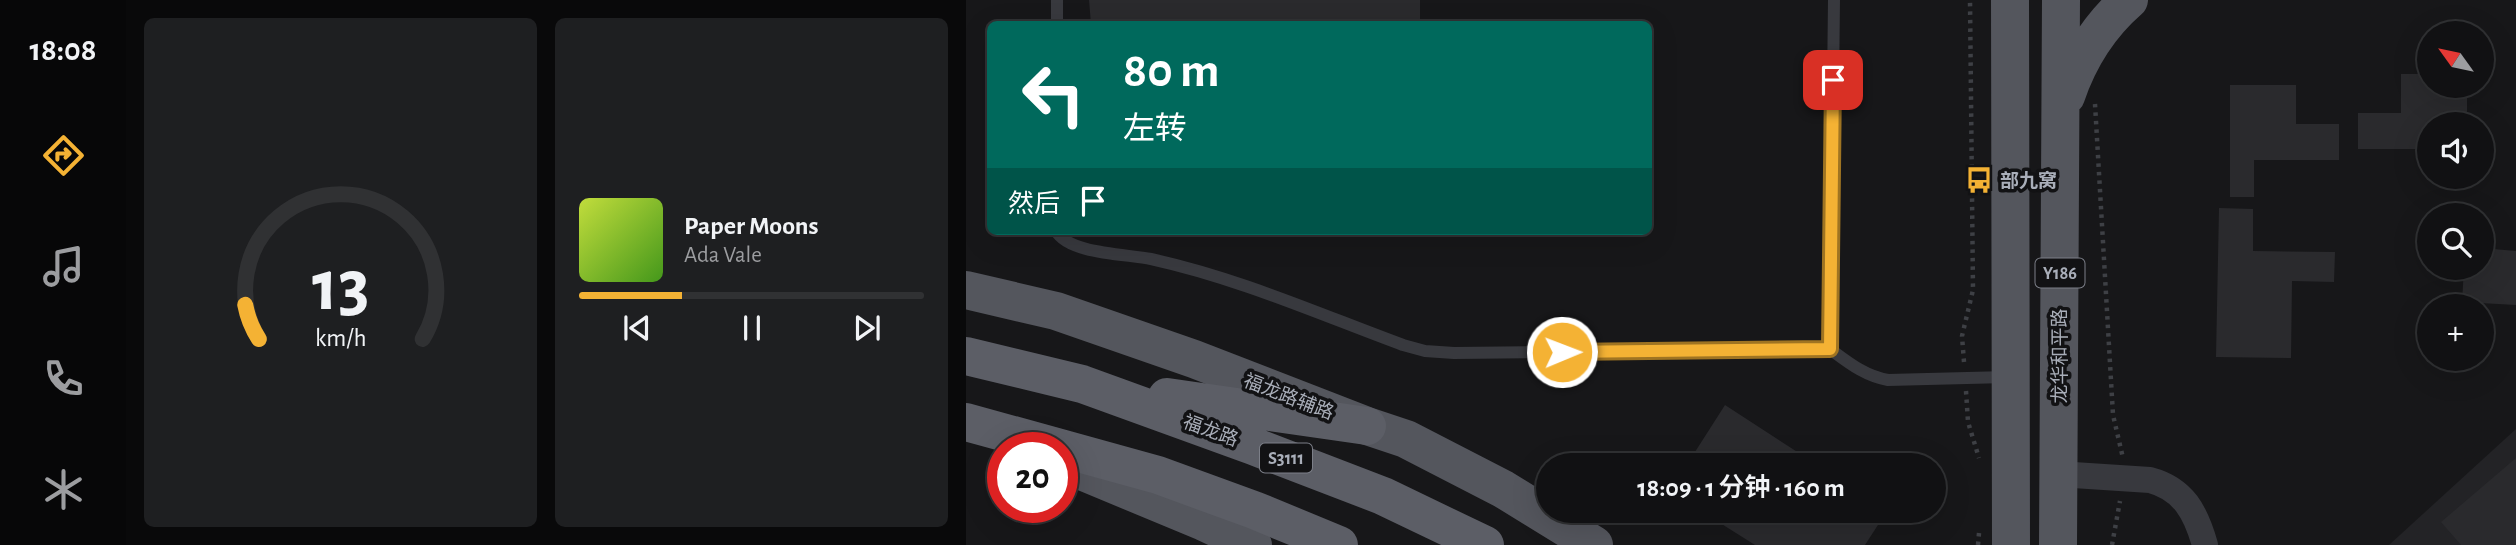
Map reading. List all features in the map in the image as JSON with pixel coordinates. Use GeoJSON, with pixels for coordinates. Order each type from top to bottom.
{"type":"FeatureCollection","features":[{"type":"Feature","properties":{"kind":"highway","name":"福龙路"},"geometry":{"type":"LineString","coordinates":[[966,356],[1082,384],[1253,446],[1383,496],[1485,545]]}},
{"type":"Feature","properties":{"kind":"highway"},"geometry":{"type":"LineString","coordinates":[[1082,384],[1367,426]]}},
{"type":"Feature","properties":{"kind":"highway"},"geometry":{"type":"LineString","coordinates":[[966,422],[1158,475],[1339,545]]}},
{"type":"Feature","properties":{"kind":"main road","name":"Y186"},"geometry":{"type":"LineString","coordinates":[[2010,0],[2011,545]]}},
{"type":"Feature","properties":{"kind":"main road","name":"龙华和平路"},"geometry":{"type":"LineString","coordinates":[[2058,545],[2059,474],[2078,108],[2061,0]]}},
{"type":"Feature","properties":{"kind":"main road"},"geometry":{"type":"LineString","coordinates":[[2078,108],[2073,76],[2091,42],[2110,16],[2129,0]]}},
{"type":"Feature","properties":{"kind":"main road","name":"福龙路辅路"},"geometry":{"type":"LineString","coordinates":[[966,290],[1056,312],[1194,359],[1406,439],[1503,489],[1594,545]]}},
{"type":"Feature","properties":{"kind":"main road"},"geometry":{"type":"LineString","coordinates":[[966,422],[989,432]]}},
{"type":"Feature","properties":{"kind":"main road"},"geometry":{"type":"LineString","coordinates":[[1078,470],[1254,545]]}},
{"type":"Feature","properties":{"kind":"street"},"geometry":{"type":"LineString","coordinates":[[2059,474],[2163,483],[2176,491],[2189,505],[2205,545]]}},
{"type":"Feature","properties":{"kind":"lane"},"geometry":{"type":"LineString","coordinates":[[1057,0],[1057,21]]}},
{"type":"Feature","properties":{"kind":"lane"},"geometry":{"type":"LineString","coordinates":[[1830,349],[1834,0]]}},
{"type":"Feature","properties":{"kind":"lane"},"geometry":{"type":"LineString","coordinates":[[1060,235],[1070,244],[1215,275],[1425,351],[1454,353],[1830,349],[1857,369],[1873,377],[1888,380],[2011,377]]}},
{"type":"Feature","properties":{"kind":"path"},"geometry":{"type":"LineString","coordinates":[[1962,336],[1973,290],[1970,0]]}},
{"type":"Feature","properties":{"kind":"path"},"geometry":{"type":"LineString","coordinates":[[2078,108],[2113,415],[2123,455]]}},
{"type":"Feature","properties":{"kind":"path"},"geometry":{"type":"LineString","coordinates":[[2112,545],[2119,509]]}},
{"type":"Feature","properties":{"kind":"shaded area"},"geometry":{"type":"Polygon","coordinates":[[[2516,429],[2516,545],[2389,545],[2516,429]]]}},
{"type":"Feature","properties":{"kind":"building"},"geometry":{"type":"Polygon","coordinates":[[[1089,0],[1420,0],[1420,21],[1091,21],[1089,0]]]}},
{"type":"Feature","properties":{"kind":"building"},"geometry":{"type":"Polygon","coordinates":[[[2401,74],[2417,74],[2417,98],[2467,98],[2467,112],[2417,112],[2417,149],[2358,149],[2358,113],[2401,113],[2401,74]]]}},
{"type":"Feature","properties":{"kind":"building"},"geometry":{"type":"Polygon","coordinates":[[[2230,85],[2296,85],[2296,124],[2339,124],[2339,160],[2254,160],[2254,197],[2230,197],[2230,85]]]}},
{"type":"Feature","properties":{"kind":"building"},"geometry":{"type":"Polygon","coordinates":[[[2219,208],[2253,209],[2253,251],[2335,252],[2334,282],[2292,281],[2291,358],[2216,357],[2219,208]]]}},
{"type":"Feature","properties":{"kind":"building"},"geometry":{"type":"Polygon","coordinates":[[[2494,249],[2516,251],[2516,305],[2494,304],[2494,294],[2462,294],[2463,280],[2494,280],[2494,249]]]}},
{"type":"Feature","properties":{"kind":"building"},"geometry":{"type":"Polygon","coordinates":[[[1725,405],[1799,453],[1694,453],[1725,405]]]}},
{"type":"Feature","properties":{"kind":"building"},"geometry":{"type":"Polygon","coordinates":[[[2516,458],[2516,545],[2461,545],[2441,522],[2516,458]]]}},
{"type":"Feature","properties":{"kind":"building"},"geometry":{"type":"Polygon","coordinates":[[[1720,523],[1879,523],[1865,545],[1755,545],[1720,523]]]}},
{"type":"Feature","properties":{"kind":"place","name":"部九窝"},"geometry":{"type":"Point","coordinates":[1979,180]}},
{"type":"Feature","properties":{"kind":"route"},"geometry":{"type":"LineString","coordinates":[[1562,352],[1830,349],[1833,80]]}}]}
